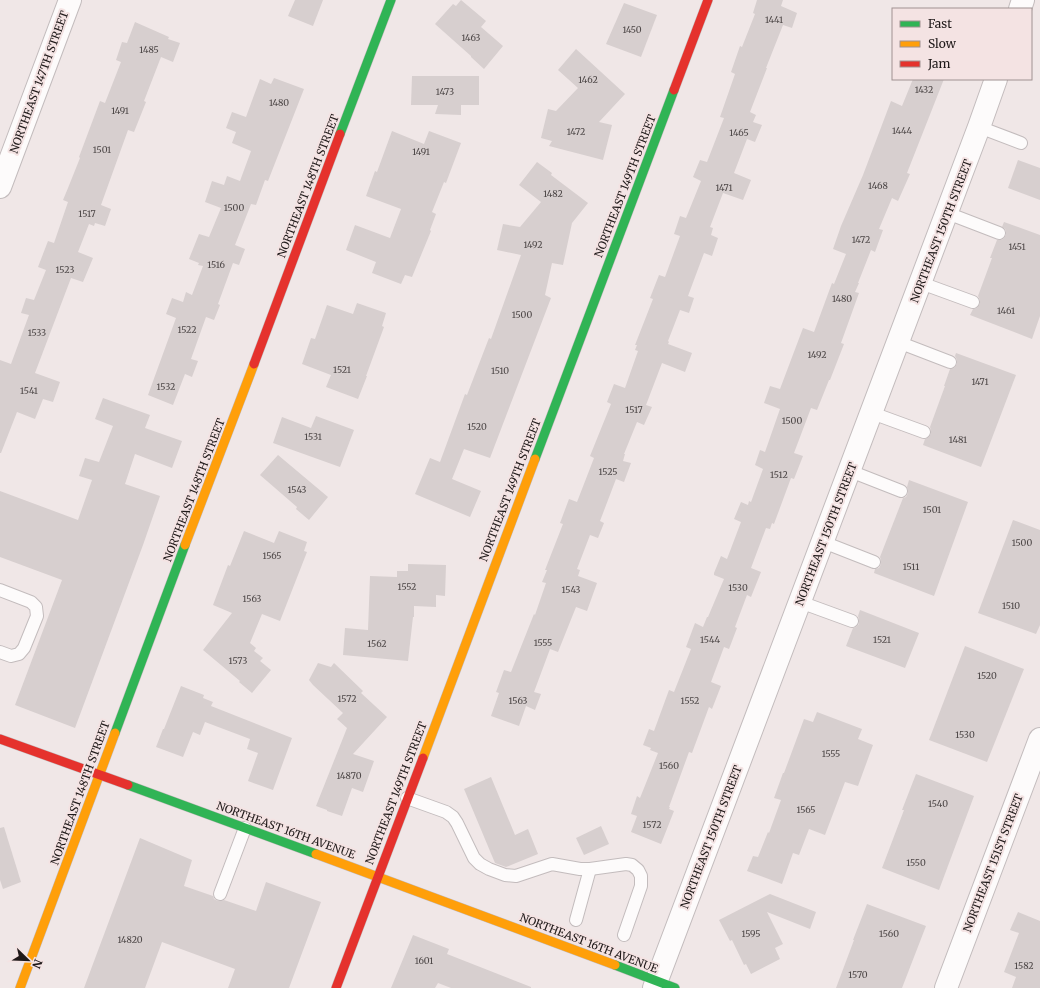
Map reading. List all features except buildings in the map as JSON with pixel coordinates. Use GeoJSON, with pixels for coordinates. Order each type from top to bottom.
{"type":"FeatureCollection","features":[{"type":"Feature","properties":{"kind":"street","name":"NORTHEAST 147TH STREET"},"geometry":{"type":"LineString","coordinates":[[0,187],[70,0]]}},
{"type":"Feature","properties":{"kind":"street","name":"NORTHEAST 148TH STREET"},"geometry":{"type":"LineString","coordinates":[[20,988],[99,774],[391,0]]}},
{"type":"Feature","properties":{"kind":"street","name":"NORTHEAST 149TH STREET"},"geometry":{"type":"LineString","coordinates":[[336,988],[708,0]]}},
{"type":"Feature","properties":{"kind":"street","name":"NORTHEAST 150TH STREET"},"geometry":{"type":"LineString","coordinates":[[662,986],[800,602],[980,128],[996,80]]}},
{"type":"Feature","properties":{"kind":"street","name":"NORTHEAST 16TH AVENUE"},"geometry":{"type":"LineString","coordinates":[[0,739],[378,876],[662,986]]}},
{"type":"Feature","properties":{"kind":"street","name":"NORTHEAST 151ST STREET"},"geometry":{"type":"LineString","coordinates":[[946,988],[1040,739]]}},
{"type":"Feature","properties":{"kind":"lane"},"geometry":{"type":"LineString","coordinates":[[980,128],[1021,143]]}},
{"type":"Feature","properties":{"kind":"lane"},"geometry":{"type":"LineString","coordinates":[[947,213],[999,233]]}},
{"type":"Feature","properties":{"kind":"lane"},"geometry":{"type":"LineString","coordinates":[[921,283],[972,302]]}},
{"type":"Feature","properties":{"kind":"lane"},"geometry":{"type":"LineString","coordinates":[[898,342],[950,362]]}},
{"type":"Feature","properties":{"kind":"lane"},"geometry":{"type":"LineString","coordinates":[[872,413],[924,432]]}},
{"type":"Feature","properties":{"kind":"lane"},"geometry":{"type":"LineString","coordinates":[[850,471],[901,491]]}},
{"type":"Feature","properties":{"kind":"lane"},"geometry":{"type":"LineString","coordinates":[[823,542],[874,562]]}},
{"type":"Feature","properties":{"kind":"lane"},"geometry":{"type":"LineString","coordinates":[[0,590],[31,602],[36,608],[37,616],[24,648],[19,654],[11,656],[0,652]]}},
{"type":"Feature","properties":{"kind":"lane"},"geometry":{"type":"LineString","coordinates":[[800,602],[852,621]]}},
{"type":"Feature","properties":{"kind":"lane"},"geometry":{"type":"LineString","coordinates":[[407,798],[446,812],[453,817],[474,858],[480,864],[489,869],[505,875],[516,876],[552,864],[590,870],[626,864],[632,865],[638,870],[641,876],[641,886],[624,936]]}},
{"type":"Feature","properties":{"kind":"lane"},"geometry":{"type":"LineString","coordinates":[[220,894],[245,828]]}},
{"type":"Feature","properties":{"kind":"lane"},"geometry":{"type":"LineString","coordinates":[[576,920],[590,870]]}},
{"type":"Feature","properties":{"kind":"traffic: fast"},"geometry":{"type":"LineString","coordinates":[[340,134],[391,0]]}},
{"type":"Feature","properties":{"kind":"traffic: fast"},"geometry":{"type":"LineString","coordinates":[[535,459],[674,90]]}},
{"type":"Feature","properties":{"kind":"traffic: fast"},"geometry":{"type":"LineString","coordinates":[[115,733],[185,545]]}},
{"type":"Feature","properties":{"kind":"traffic: fast"},"geometry":{"type":"LineString","coordinates":[[128,785],[316,854]]}},
{"type":"Feature","properties":{"kind":"traffic: fast"},"geometry":{"type":"LineString","coordinates":[[615,965],[675,988]]}},
{"type":"Feature","properties":{"kind":"traffic: slow"},"geometry":{"type":"LineString","coordinates":[[185,545],[254,364]]}},
{"type":"Feature","properties":{"kind":"traffic: slow"},"geometry":{"type":"LineString","coordinates":[[423,758],[535,459]]}},
{"type":"Feature","properties":{"kind":"traffic: slow"},"geometry":{"type":"LineString","coordinates":[[20,988],[115,733]]}},
{"type":"Feature","properties":{"kind":"traffic: slow"},"geometry":{"type":"LineString","coordinates":[[316,854],[615,965]]}},
{"type":"Feature","properties":{"kind":"traffic: jam"},"geometry":{"type":"LineString","coordinates":[[674,90],[708,0]]}},
{"type":"Feature","properties":{"kind":"traffic: jam"},"geometry":{"type":"LineString","coordinates":[[254,364],[340,134]]}},
{"type":"Feature","properties":{"kind":"traffic: jam"},"geometry":{"type":"LineString","coordinates":[[0,739],[128,785]]}},
{"type":"Feature","properties":{"kind":"traffic: jam"},"geometry":{"type":"LineString","coordinates":[[336,988],[423,758]]}}]}
